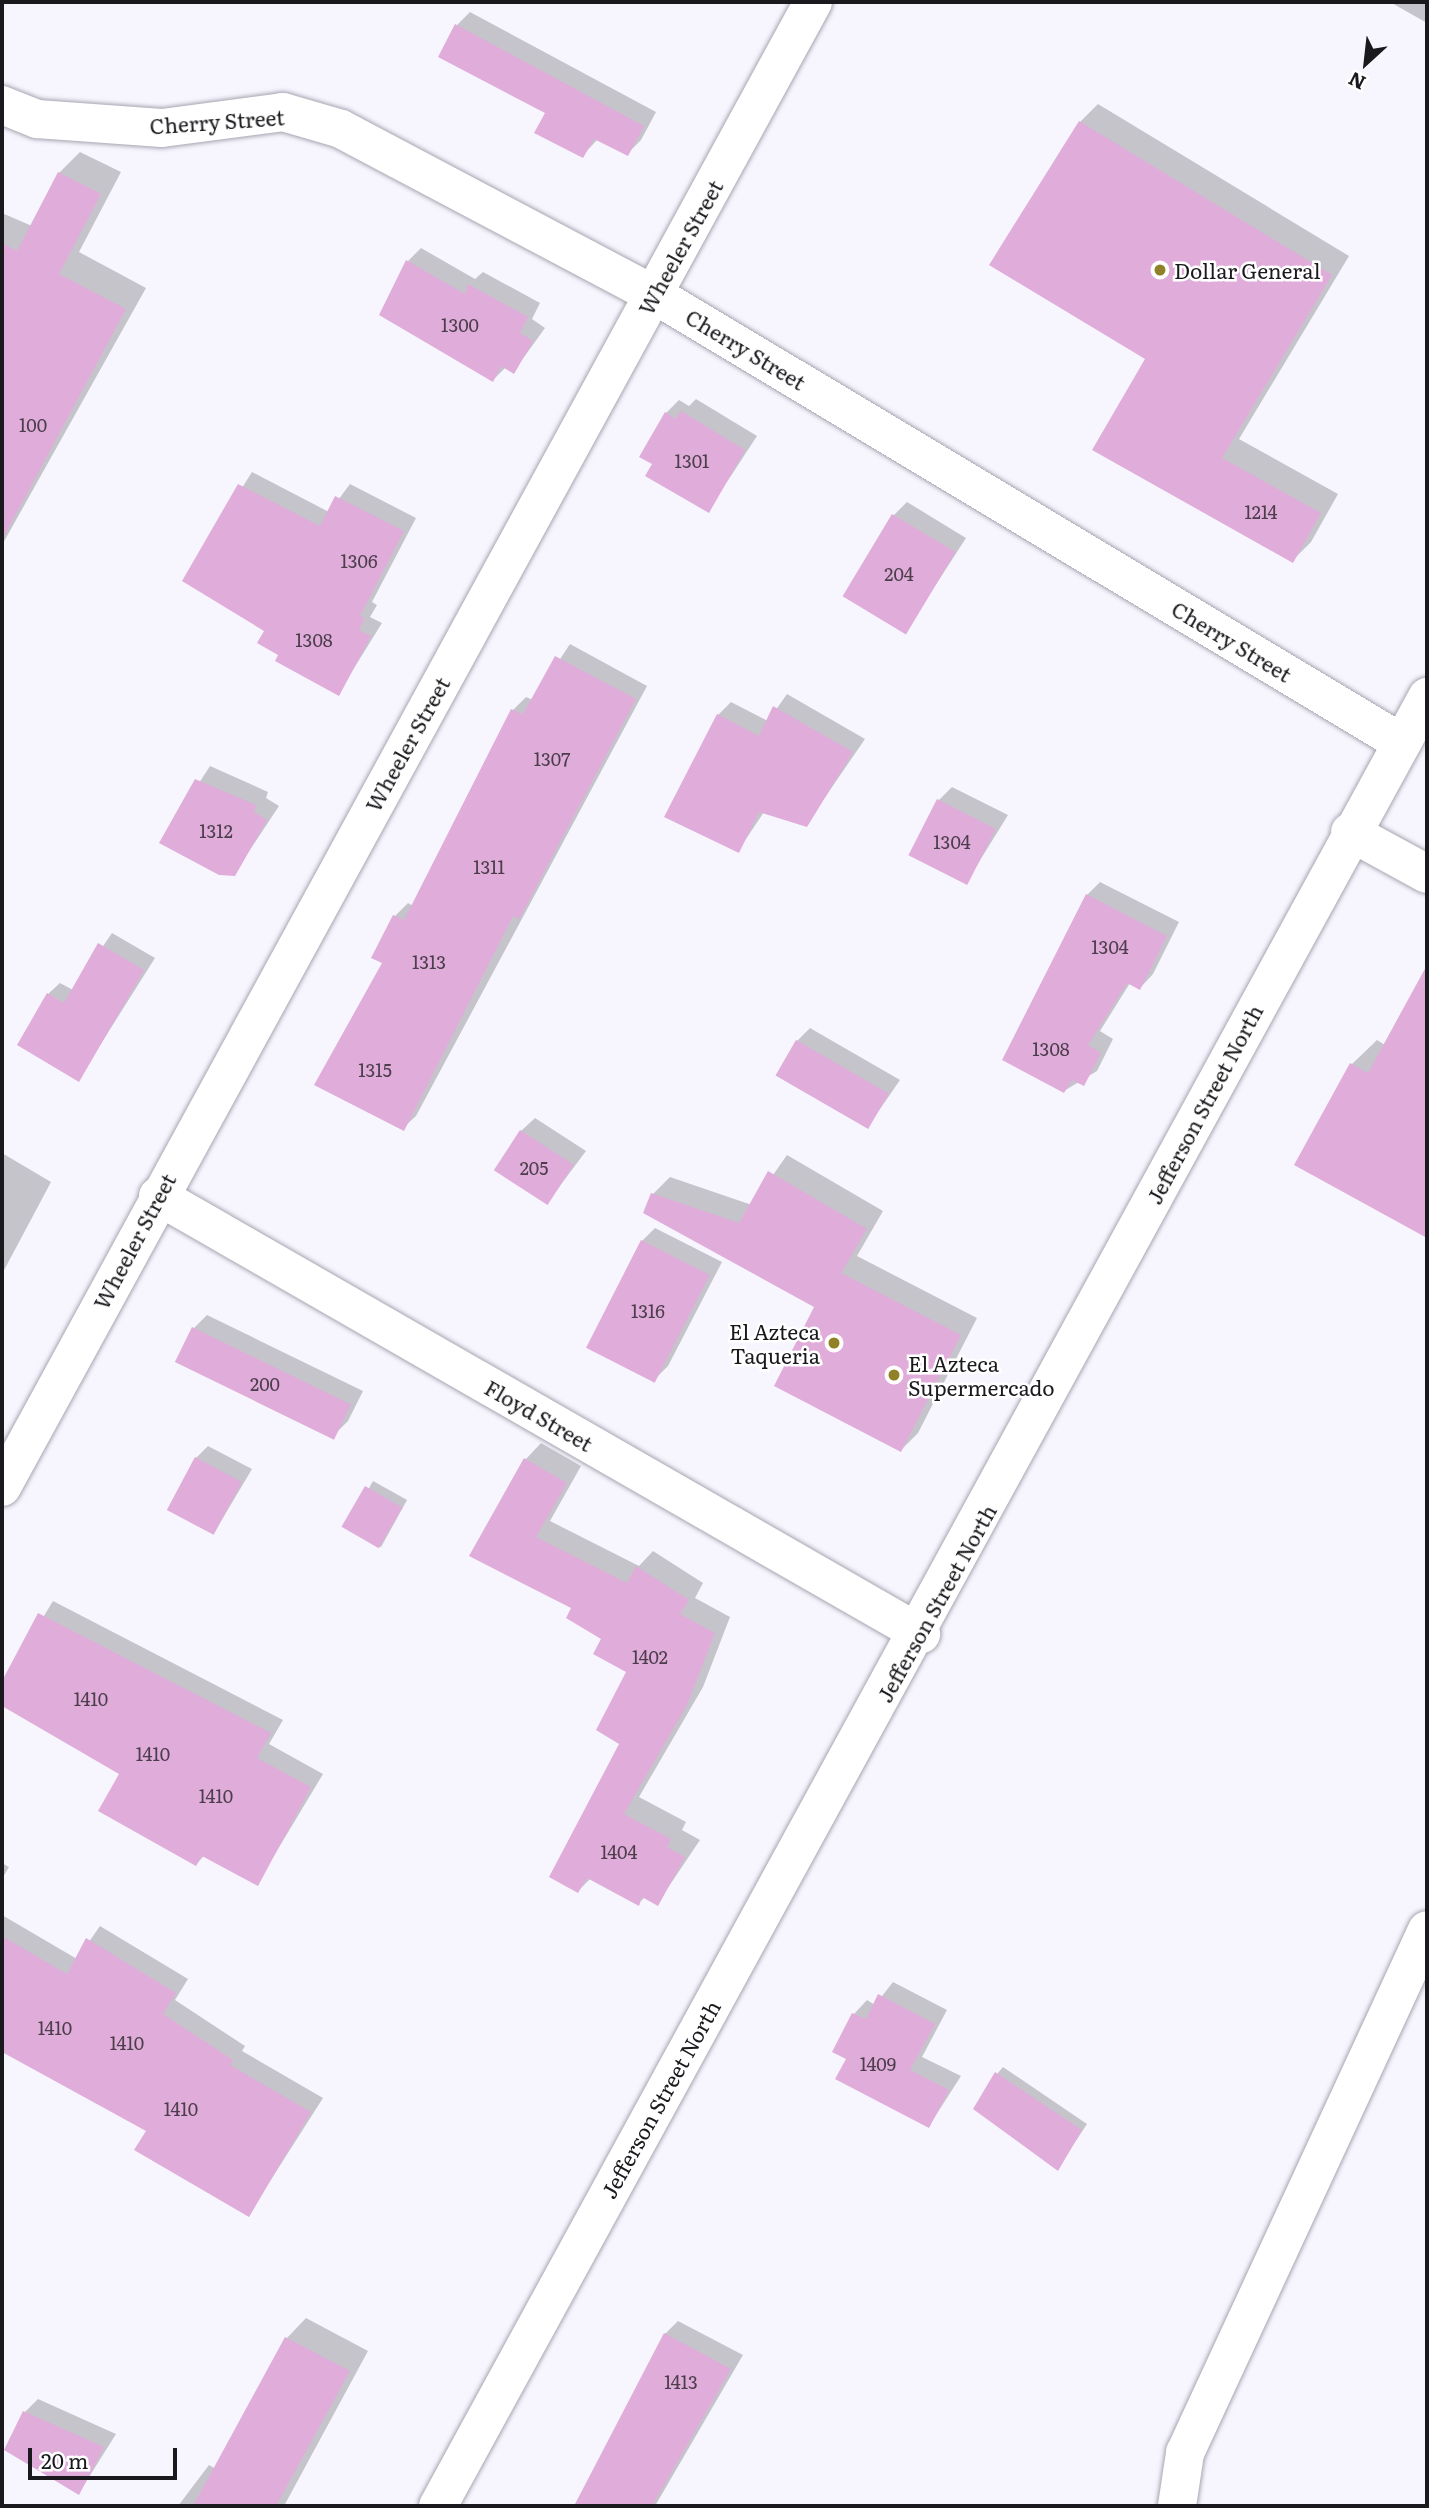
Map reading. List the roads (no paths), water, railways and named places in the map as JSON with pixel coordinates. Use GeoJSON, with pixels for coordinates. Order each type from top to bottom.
{"type":"FeatureCollection","features":[{"type":"Feature","properties":{"kind":"street","name":"Wheeler Street"},"geometry":{"type":"LineString","coordinates":[[2,1488],[158,1196],[655,295],[813,2]]}},
{"type":"Feature","properties":{"kind":"street","name":"Cherry Street"},"geometry":{"type":"LineString","coordinates":[[2,104],[37,119],[162,128],[283,111],[341,129],[655,295],[1402,743]]}},
{"type":"Feature","properties":{"kind":"street","name":"Jefferson Street North"},"geometry":{"type":"LineString","coordinates":[[438,2506],[920,1634],[1350,832],[1427,697]]}},
{"type":"Feature","properties":{"kind":"street"},"geometry":{"type":"LineString","coordinates":[[1350,832],[1427,874]]}},
{"type":"Feature","properties":{"kind":"street","name":"Floyd Street"},"geometry":{"type":"LineString","coordinates":[[158,1196],[920,1634]]}},
{"type":"Feature","properties":{"kind":"street"},"geometry":{"type":"LineString","coordinates":[[1177,2506],[1185,2453],[1427,1930]]}},
{"type":"Feature","properties":{"kind":"place","name":"Dollar General"},"geometry":{"type":"Point","coordinates":[1160,270]}},
{"type":"Feature","properties":{"kind":"place","name":"El Azteca Taqueria"},"geometry":{"type":"Point","coordinates":[834,1343]}},
{"type":"Feature","properties":{"kind":"place","name":"El Azteca Supermercado"},"geometry":{"type":"Point","coordinates":[894,1375]}}]}
